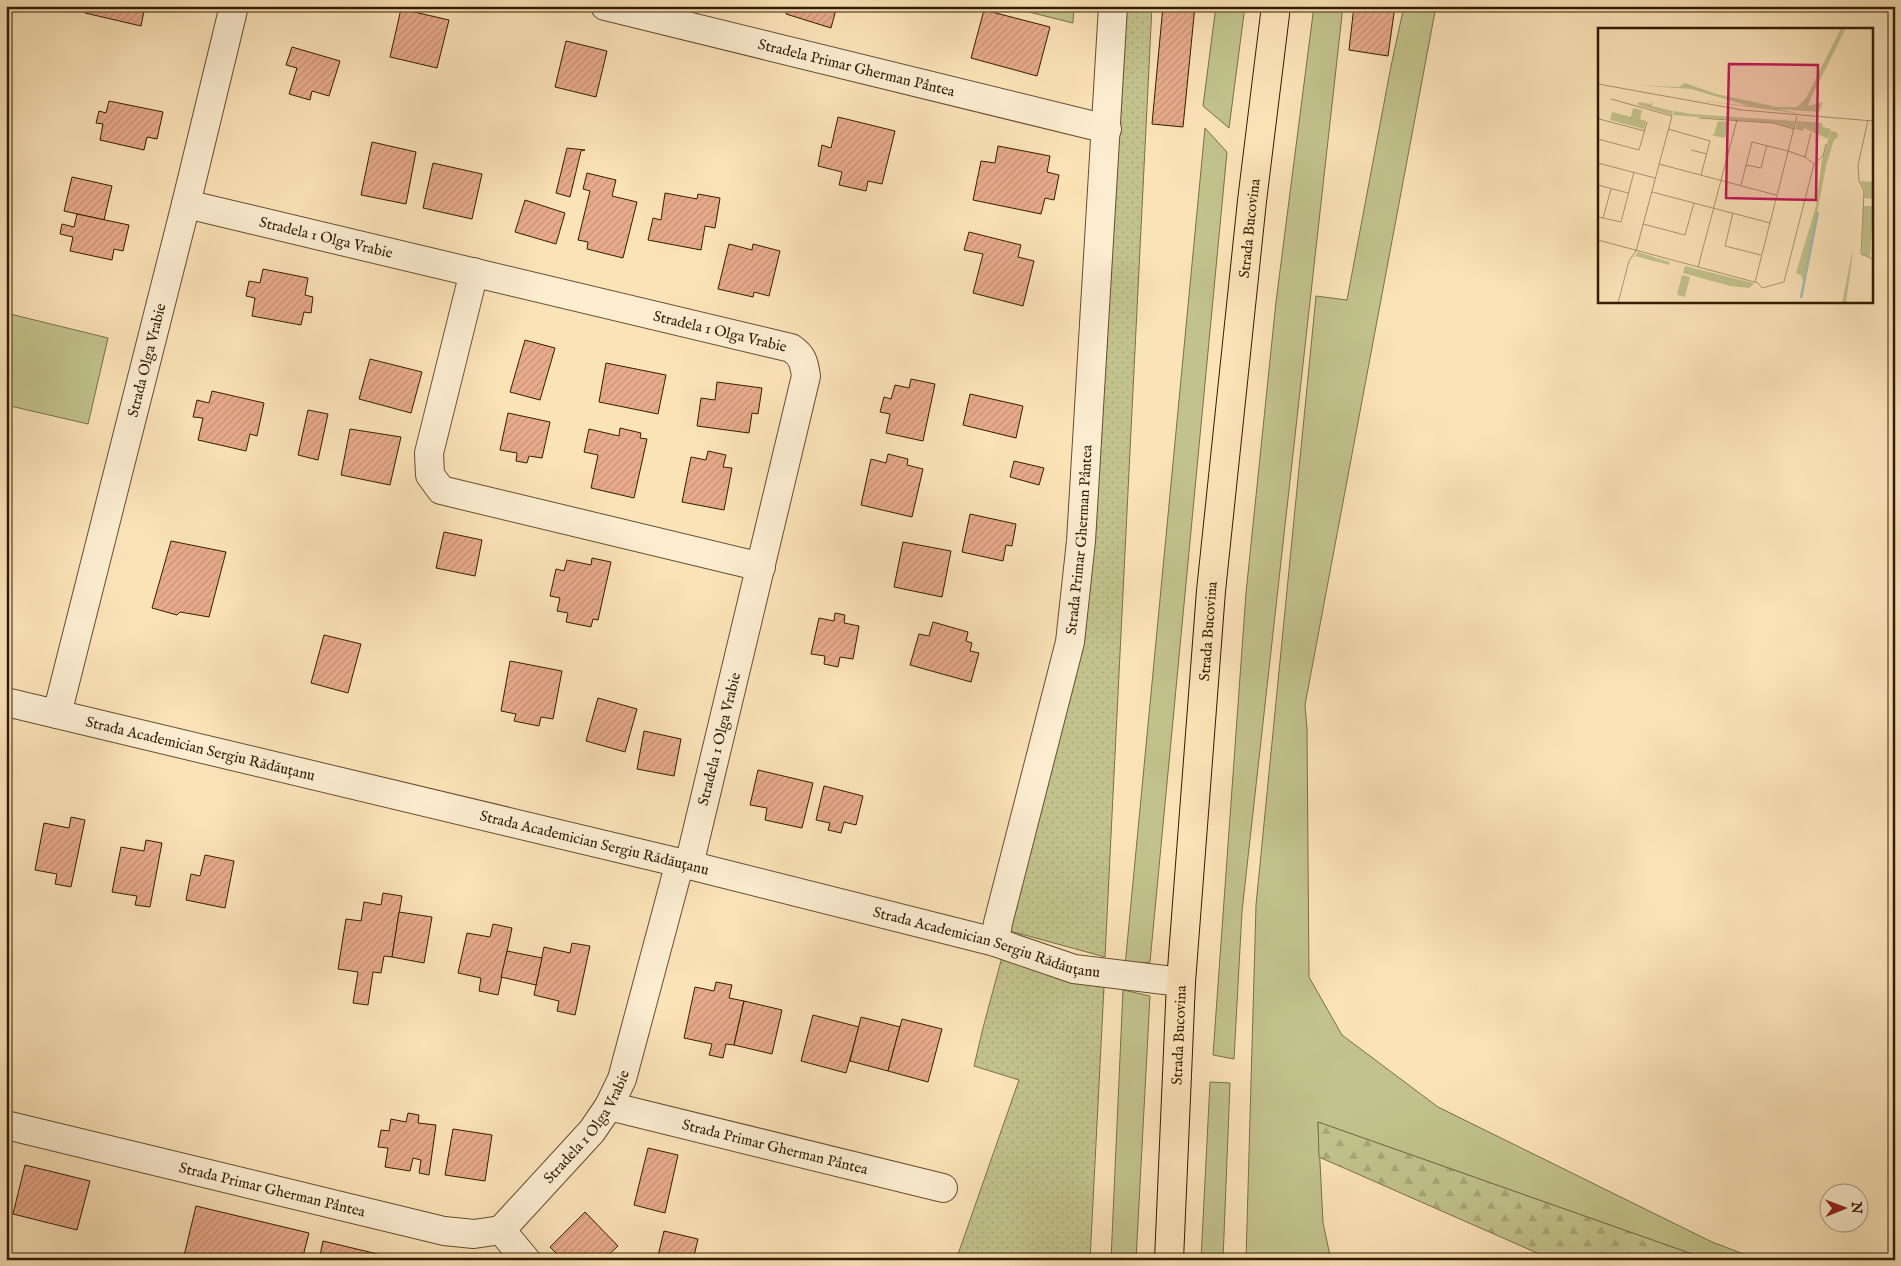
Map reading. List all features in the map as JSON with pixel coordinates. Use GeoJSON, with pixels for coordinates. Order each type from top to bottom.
{"type":"FeatureCollection","features":[{"type":"Feature","properties":{"kind":"main road","name":"Strada Bucovina"},"geometry":{"type":"LineString","coordinates":[[1169,1260],[1180,982],[1211,591],[1252,201],[1276,6]]}},
{"type":"Feature","properties":{"kind":"street","name":"Strada Olga Vrabie"},"geometry":{"type":"LineString","coordinates":[[57,714],[234,6]]}},
{"type":"Feature","properties":{"kind":"street","name":"Stradela Primar Gherman Pântea"},"geometry":{"type":"LineString","coordinates":[[605,6],[1107,129]]}},
{"type":"Feature","properties":{"kind":"street","name":"Strada Primar Gherman Pântea"},"geometry":{"type":"LineString","coordinates":[[995,942],[998,923],[1070,642],[1081,541],[1113,6]]}},
{"type":"Feature","properties":{"kind":"street","name":"Stradela 1 Olga Vrabie"},"geometry":{"type":"LineString","coordinates":[[186,204],[791,348],[804,361],[806,376],[761,567],[684,863],[622,1079],[609,1106],[592,1131],[501,1230]]}},
{"type":"Feature","properties":{"kind":"street"},"geometry":{"type":"LineString","coordinates":[[474,272],[429,453],[430,475],[441,490],[761,567]]}},
{"type":"Feature","properties":{"kind":"street","name":"Strada Academician Sergiu Rădăuțanu"},"geometry":{"type":"LineString","coordinates":[[6,702],[684,863],[995,942],[1074,969],[1180,982]]}},
{"type":"Feature","properties":{"kind":"street","name":"Strada Primar Gherman Pântea"},"geometry":{"type":"LineString","coordinates":[[609,1106],[943,1188]]}},
{"type":"Feature","properties":{"kind":"street","name":"Strada Primar Gherman Pântea"},"geometry":{"type":"LineString","coordinates":[[6,1125],[444,1231],[474,1234],[501,1230]]}},
{"type":"Feature","properties":{"kind":"street"},"geometry":{"type":"LineString","coordinates":[[501,1230],[526,1260]]}},
{"type":"Feature","properties":{"kind":"green space"},"geometry":{"type":"Polygon","coordinates":[[[1005,6],[1074,6],[1073,23],[1005,6]]]}},
{"type":"Feature","properties":{"kind":"green space"},"geometry":{"type":"Polygon","coordinates":[[[1126,6],[1152,6],[1105,957],[1010,931],[1080,647],[1126,6]]]}},
{"type":"Feature","properties":{"kind":"green space"},"geometry":{"type":"Polygon","coordinates":[[[1216,6],[1245,6],[1229,128],[1203,106],[1216,6]]]}},
{"type":"Feature","properties":{"kind":"green space"},"geometry":{"type":"Polygon","coordinates":[[[1314,6],[1343,6],[1242,911],[1234,1059],[1213,1055],[1246,593],[1276,302],[1314,6]]]}},
{"type":"Feature","properties":{"kind":"green space"},"geometry":{"type":"Polygon","coordinates":[[[1404,6],[1436,6],[1305,705],[1307,728],[1309,977],[1342,1035],[1438,1107],[1712,1242],[1749,1256],[1748,1260],[1709,1260],[1318,1122],[1323,1223],[1331,1260],[1246,1260],[1256,905],[1316,296],[1347,300],[1404,6]]]}},
{"type":"Feature","properties":{"kind":"green space"},"geometry":{"type":"Polygon","coordinates":[[[1205,128],[1227,152],[1150,962],[1125,966],[1205,128]]]}},
{"type":"Feature","properties":{"kind":"green space"},"geometry":{"type":"Polygon","coordinates":[[[6,313],[108,338],[88,424],[6,405],[6,313]]]}},
{"type":"Feature","properties":{"kind":"green space"},"geometry":{"type":"Polygon","coordinates":[[[1002,957],[1104,987],[1090,1260],[956,1260],[1019,1080],[974,1066],[1002,957]]]}},
{"type":"Feature","properties":{"kind":"green space"},"geometry":{"type":"Polygon","coordinates":[[[1123,990],[1150,996],[1136,1260],[1111,1260],[1123,990]]]}},
{"type":"Feature","properties":{"kind":"green space"},"geometry":{"type":"Polygon","coordinates":[[[1210,1082],[1230,1083],[1223,1260],[1201,1260],[1210,1082]]]}},
{"type":"Feature","properties":{"kind":"green space"},"geometry":{"type":"Polygon","coordinates":[[[1318,1122],[1709,1260],[1553,1260],[1319,1157],[1318,1122]]]}},
{"type":"Feature","properties":{"kind":"building"},"geometry":{"type":"Polygon","coordinates":[[[87,6],[145,6],[141,26],[85,13],[87,6]]]}},
{"type":"Feature","properties":{"kind":"building"},"geometry":{"type":"Polygon","coordinates":[[[788,6],[837,6],[831,28],[786,14],[788,6]]]}},
{"type":"Feature","properties":{"kind":"building"},"geometry":{"type":"Polygon","coordinates":[[[1163,6],[1195,6],[1183,127],[1152,124],[1163,6]]]}},
{"type":"Feature","properties":{"kind":"building"},"geometry":{"type":"Polygon","coordinates":[[[1354,6],[1395,6],[1388,56],[1349,50],[1354,6]]]}},
{"type":"Feature","properties":{"kind":"building"},"geometry":{"type":"Polygon","coordinates":[[[401,9],[449,20],[437,68],[390,57],[401,9]]]}},
{"type":"Feature","properties":{"kind":"building"},"geometry":{"type":"Polygon","coordinates":[[[984,10],[1050,27],[1037,76],[971,58],[984,10]]]}},
{"type":"Feature","properties":{"kind":"building"},"geometry":{"type":"Polygon","coordinates":[[[566,41],[607,51],[596,97],[555,87],[566,41]]]}},
{"type":"Feature","properties":{"kind":"building"},"geometry":{"type":"Polygon","coordinates":[[[292,47],[340,61],[329,96],[312,91],[310,100],[289,94],[297,68],[286,65],[292,47]]]}},
{"type":"Feature","properties":{"kind":"building"},"geometry":{"type":"Polygon","coordinates":[[[109,101],[163,112],[157,139],[147,137],[144,150],[100,140],[103,124],[96,123],[99,111],[106,113],[109,101]]]}},
{"type":"Feature","properties":{"kind":"building"},"geometry":{"type":"Polygon","coordinates":[[[838,117],[895,131],[882,184],[868,181],[866,191],[839,185],[842,172],[818,166],[822,145],[831,148],[838,117]]]}},
{"type":"Feature","properties":{"kind":"building"},"geometry":{"type":"Polygon","coordinates":[[[372,142],[416,152],[406,204],[361,195],[372,142]]]}},
{"type":"Feature","properties":{"kind":"building"},"geometry":{"type":"Polygon","coordinates":[[[998,146],[1050,156],[1047,172],[1059,175],[1054,200],[1045,198],[1041,214],[973,200],[981,161],[995,163],[998,146]]]}},
{"type":"Feature","properties":{"kind":"building"},"geometry":{"type":"Polygon","coordinates":[[[567,148],[585,150],[581,151],[570,197],[556,193],[567,148]]]}},
{"type":"Feature","properties":{"kind":"building"},"geometry":{"type":"Polygon","coordinates":[[[433,163],[482,174],[472,219],[423,208],[433,163]]]}},
{"type":"Feature","properties":{"kind":"building"},"geometry":{"type":"Polygon","coordinates":[[[587,173],[616,180],[612,196],[637,202],[623,258],[587,249],[588,242],[578,240],[590,191],[583,189],[587,173]]]}},
{"type":"Feature","properties":{"kind":"building"},"geometry":{"type":"Polygon","coordinates":[[[72,177],[112,186],[104,220],[64,211],[72,177]]]}},
{"type":"Feature","properties":{"kind":"building"},"geometry":{"type":"Polygon","coordinates":[[[665,193],[697,199],[698,194],[720,198],[715,228],[705,226],[701,250],[648,240],[653,218],[661,220],[665,193]]]}},
{"type":"Feature","properties":{"kind":"building"},"geometry":{"type":"Polygon","coordinates":[[[525,200],[565,213],[556,244],[515,232],[525,200]]]}},
{"type":"Feature","properties":{"kind":"building"},"geometry":{"type":"Polygon","coordinates":[[[77,214],[129,225],[123,251],[114,249],[112,260],[70,251],[73,237],[60,234],[62,224],[74,227],[77,214]]]}},
{"type":"Feature","properties":{"kind":"building"},"geometry":{"type":"Polygon","coordinates":[[[969,232],[1021,245],[1018,257],[1034,261],[1023,306],[973,293],[983,254],[964,250],[969,232]]]}},
{"type":"Feature","properties":{"kind":"building"},"geometry":{"type":"Polygon","coordinates":[[[729,244],[752,250],[753,244],[780,251],[769,296],[754,292],[753,297],[718,289],[729,244]]]}},
{"type":"Feature","properties":{"kind":"building"},"geometry":{"type":"Polygon","coordinates":[[[263,269],[308,278],[305,295],[313,297],[311,313],[304,312],[301,325],[252,316],[255,298],[246,296],[249,281],[260,283],[263,269]]]}},
{"type":"Feature","properties":{"kind":"building"},"geometry":{"type":"Polygon","coordinates":[[[525,340],[555,348],[540,400],[510,392],[525,340]]]}},
{"type":"Feature","properties":{"kind":"building"},"geometry":{"type":"Polygon","coordinates":[[[370,359],[422,372],[411,413],[359,399],[370,359]]]}},
{"type":"Feature","properties":{"kind":"building"},"geometry":{"type":"Polygon","coordinates":[[[606,363],[666,375],[658,414],[599,402],[606,363]]]}},
{"type":"Feature","properties":{"kind":"building"},"geometry":{"type":"Polygon","coordinates":[[[911,379],[935,384],[923,441],[886,433],[890,414],[880,412],[884,397],[891,399],[895,385],[909,388],[911,379]]]}},
{"type":"Feature","properties":{"kind":"building"},"geometry":{"type":"Polygon","coordinates":[[[717,382],[762,388],[758,414],[752,413],[749,433],[697,426],[701,398],[715,400],[717,382]]]}},
{"type":"Feature","properties":{"kind":"building"},"geometry":{"type":"Polygon","coordinates":[[[212,391],[264,403],[257,436],[250,434],[246,451],[198,440],[203,418],[193,417],[197,400],[209,403],[212,391]]]}},
{"type":"Feature","properties":{"kind":"building"},"geometry":{"type":"Polygon","coordinates":[[[970,394],[1023,406],[1016,438],[963,425],[970,394]]]}},
{"type":"Feature","properties":{"kind":"building"},"geometry":{"type":"Polygon","coordinates":[[[308,410],[328,414],[318,460],[298,455],[308,410]]]}},
{"type":"Feature","properties":{"kind":"building"},"geometry":{"type":"Polygon","coordinates":[[[508,413],[550,422],[542,458],[529,456],[527,463],[516,461],[517,453],[500,450],[508,413]]]}},
{"type":"Feature","properties":{"kind":"building"},"geometry":{"type":"Polygon","coordinates":[[[620,428],[641,433],[640,438],[647,439],[634,498],[591,488],[598,455],[584,452],[589,429],[619,436],[620,428]]]}},
{"type":"Feature","properties":{"kind":"building"},"geometry":{"type":"Polygon","coordinates":[[[350,429],[401,437],[390,485],[341,475],[350,429]]]}},
{"type":"Feature","properties":{"kind":"building"},"geometry":{"type":"Polygon","coordinates":[[[708,451],[726,455],[723,467],[732,468],[724,510],[682,502],[691,457],[706,460],[708,451]]]}},
{"type":"Feature","properties":{"kind":"building"},"geometry":{"type":"Polygon","coordinates":[[[888,454],[908,459],[907,465],[923,469],[912,517],[861,505],[871,459],[886,463],[888,454]]]}},
{"type":"Feature","properties":{"kind":"building"},"geometry":{"type":"Polygon","coordinates":[[[1014,461],[1044,468],[1039,485],[1010,477],[1014,461]]]}},
{"type":"Feature","properties":{"kind":"building"},"geometry":{"type":"Polygon","coordinates":[[[970,514],[1016,524],[1012,546],[1006,545],[1003,561],[962,552],[970,514]]]}},
{"type":"Feature","properties":{"kind":"building"},"geometry":{"type":"Polygon","coordinates":[[[444,532],[482,540],[475,576],[436,568],[444,532]]]}},
{"type":"Feature","properties":{"kind":"building"},"geometry":{"type":"Polygon","coordinates":[[[171,541],[226,552],[209,617],[180,612],[177,615],[152,608],[171,541]]]}},
{"type":"Feature","properties":{"kind":"building"},"geometry":{"type":"Polygon","coordinates":[[[903,542],[951,551],[942,597],[894,587],[903,542]]]}},
{"type":"Feature","properties":{"kind":"building"},"geometry":{"type":"Polygon","coordinates":[[[592,558],[611,562],[598,620],[593,619],[591,627],[566,622],[568,613],[557,611],[560,598],[550,596],[556,569],[564,571],[567,560],[591,565],[592,558]]]}},
{"type":"Feature","properties":{"kind":"building"},"geometry":{"type":"Polygon","coordinates":[[[835,613],[845,615],[844,623],[859,626],[853,659],[840,657],[838,667],[824,664],[825,656],[811,654],[819,618],[834,621],[835,613]]]}},
{"type":"Feature","properties":{"kind":"building"},"geometry":{"type":"Polygon","coordinates":[[[933,622],[968,632],[966,641],[972,643],[970,651],[979,653],[971,682],[910,665],[919,634],[929,636],[933,622]]]}},
{"type":"Feature","properties":{"kind":"building"},"geometry":{"type":"Polygon","coordinates":[[[324,635],[361,644],[348,693],[311,683],[324,635]]]}},
{"type":"Feature","properties":{"kind":"building"},"geometry":{"type":"Polygon","coordinates":[[[510,661],[562,671],[553,719],[541,717],[539,726],[514,721],[516,714],[501,711],[510,661]]]}},
{"type":"Feature","properties":{"kind":"building"},"geometry":{"type":"Polygon","coordinates":[[[598,698],[637,709],[625,752],[586,741],[598,698]]]}},
{"type":"Feature","properties":{"kind":"building"},"geometry":{"type":"Polygon","coordinates":[[[644,731],[681,739],[674,776],[637,769],[644,731]]]}},
{"type":"Feature","properties":{"kind":"building"},"geometry":{"type":"Polygon","coordinates":[[[758,770],[813,783],[802,828],[765,820],[767,808],[750,805],[758,770]]]}},
{"type":"Feature","properties":{"kind":"building"},"geometry":{"type":"Polygon","coordinates":[[[824,786],[863,796],[856,825],[844,822],[841,833],[828,830],[830,823],[816,820],[824,786]]]}},
{"type":"Feature","properties":{"kind":"building"},"geometry":{"type":"Polygon","coordinates":[[[71,817],[85,820],[71,887],[55,884],[57,874],[35,870],[44,823],[69,828],[71,817]]]}},
{"type":"Feature","properties":{"kind":"building"},"geometry":{"type":"Polygon","coordinates":[[[146,840],[162,843],[150,907],[135,905],[137,896],[112,892],[121,847],[144,851],[146,840]]]}},
{"type":"Feature","properties":{"kind":"building"},"geometry":{"type":"Polygon","coordinates":[[[205,855],[234,861],[225,908],[186,900],[191,874],[200,876],[205,855]]]}},
{"type":"Feature","properties":{"kind":"building"},"geometry":{"type":"Polygon","coordinates":[[[383,893],[402,896],[392,957],[384,956],[381,973],[373,972],[368,1005],[353,1003],[358,972],[338,969],[346,919],[361,921],[364,902],[381,905],[383,893]]]}},
{"type":"Feature","properties":{"kind":"building"},"geometry":{"type":"Polygon","coordinates":[[[399,912],[432,917],[424,963],[392,957],[399,912]]]}},
{"type":"Feature","properties":{"kind":"building"},"geometry":{"type":"Polygon","coordinates":[[[493,924],[512,928],[498,995],[479,991],[481,978],[458,973],[467,933],[490,937],[493,924]]]}},
{"type":"Feature","properties":{"kind":"building"},"geometry":{"type":"Polygon","coordinates":[[[572,943],[590,946],[575,1015],[557,1011],[559,1001],[534,995],[544,947],[570,953],[572,943]]]}},
{"type":"Feature","properties":{"kind":"building"},"geometry":{"type":"Polygon","coordinates":[[[507,951],[542,958],[536,985],[501,977],[507,951]]]}},
{"type":"Feature","properties":{"kind":"building"},"geometry":{"type":"Polygon","coordinates":[[[716,982],[732,985],[729,998],[744,1001],[734,1045],[726,1044],[723,1058],[709,1055],[712,1044],[684,1038],[695,987],[714,991],[716,982]]]}},
{"type":"Feature","properties":{"kind":"building"},"geometry":{"type":"Polygon","coordinates":[[[744,1001],[782,1010],[772,1054],[734,1045],[744,1001]]]}},
{"type":"Feature","properties":{"kind":"building"},"geometry":{"type":"Polygon","coordinates":[[[813,1015],[859,1027],[846,1073],[801,1061],[813,1015]]]}},
{"type":"Feature","properties":{"kind":"building"},"geometry":{"type":"Polygon","coordinates":[[[861,1017],[900,1027],[888,1071],[850,1061],[861,1017]]]}},
{"type":"Feature","properties":{"kind":"building"},"geometry":{"type":"Polygon","coordinates":[[[902,1019],[942,1029],[928,1082],[888,1071],[902,1019]]]}},
{"type":"Feature","properties":{"kind":"building"},"geometry":{"type":"Polygon","coordinates":[[[408,1113],[419,1115],[418,1123],[436,1125],[429,1175],[419,1173],[421,1160],[413,1158],[410,1171],[385,1167],[388,1148],[378,1147],[381,1130],[389,1131],[391,1119],[406,1122],[408,1113]]]}},
{"type":"Feature","properties":{"kind":"building"},"geometry":{"type":"Polygon","coordinates":[[[453,1129],[492,1135],[485,1181],[445,1175],[453,1129]]]}},
{"type":"Feature","properties":{"kind":"building"},"geometry":{"type":"Polygon","coordinates":[[[648,1148],[678,1155],[665,1213],[634,1205],[648,1148]]]}},
{"type":"Feature","properties":{"kind":"building"},"geometry":{"type":"Polygon","coordinates":[[[25,1165],[90,1181],[77,1230],[13,1214],[25,1165]]]}},
{"type":"Feature","properties":{"kind":"building"},"geometry":{"type":"Polygon","coordinates":[[[196,1206],[309,1233],[302,1260],[183,1260],[196,1206]]]}},
{"type":"Feature","properties":{"kind":"building"},"geometry":{"type":"Polygon","coordinates":[[[585,1212],[618,1246],[603,1260],[563,1260],[550,1247],[585,1212]]]}},
{"type":"Feature","properties":{"kind":"building"},"geometry":{"type":"Polygon","coordinates":[[[664,1231],[698,1239],[693,1260],[657,1260],[664,1231]]]}},
{"type":"Feature","properties":{"kind":"building"},"geometry":{"type":"Polygon","coordinates":[[[323,1241],[386,1256],[385,1260],[319,1260],[323,1241]]]}}]}
